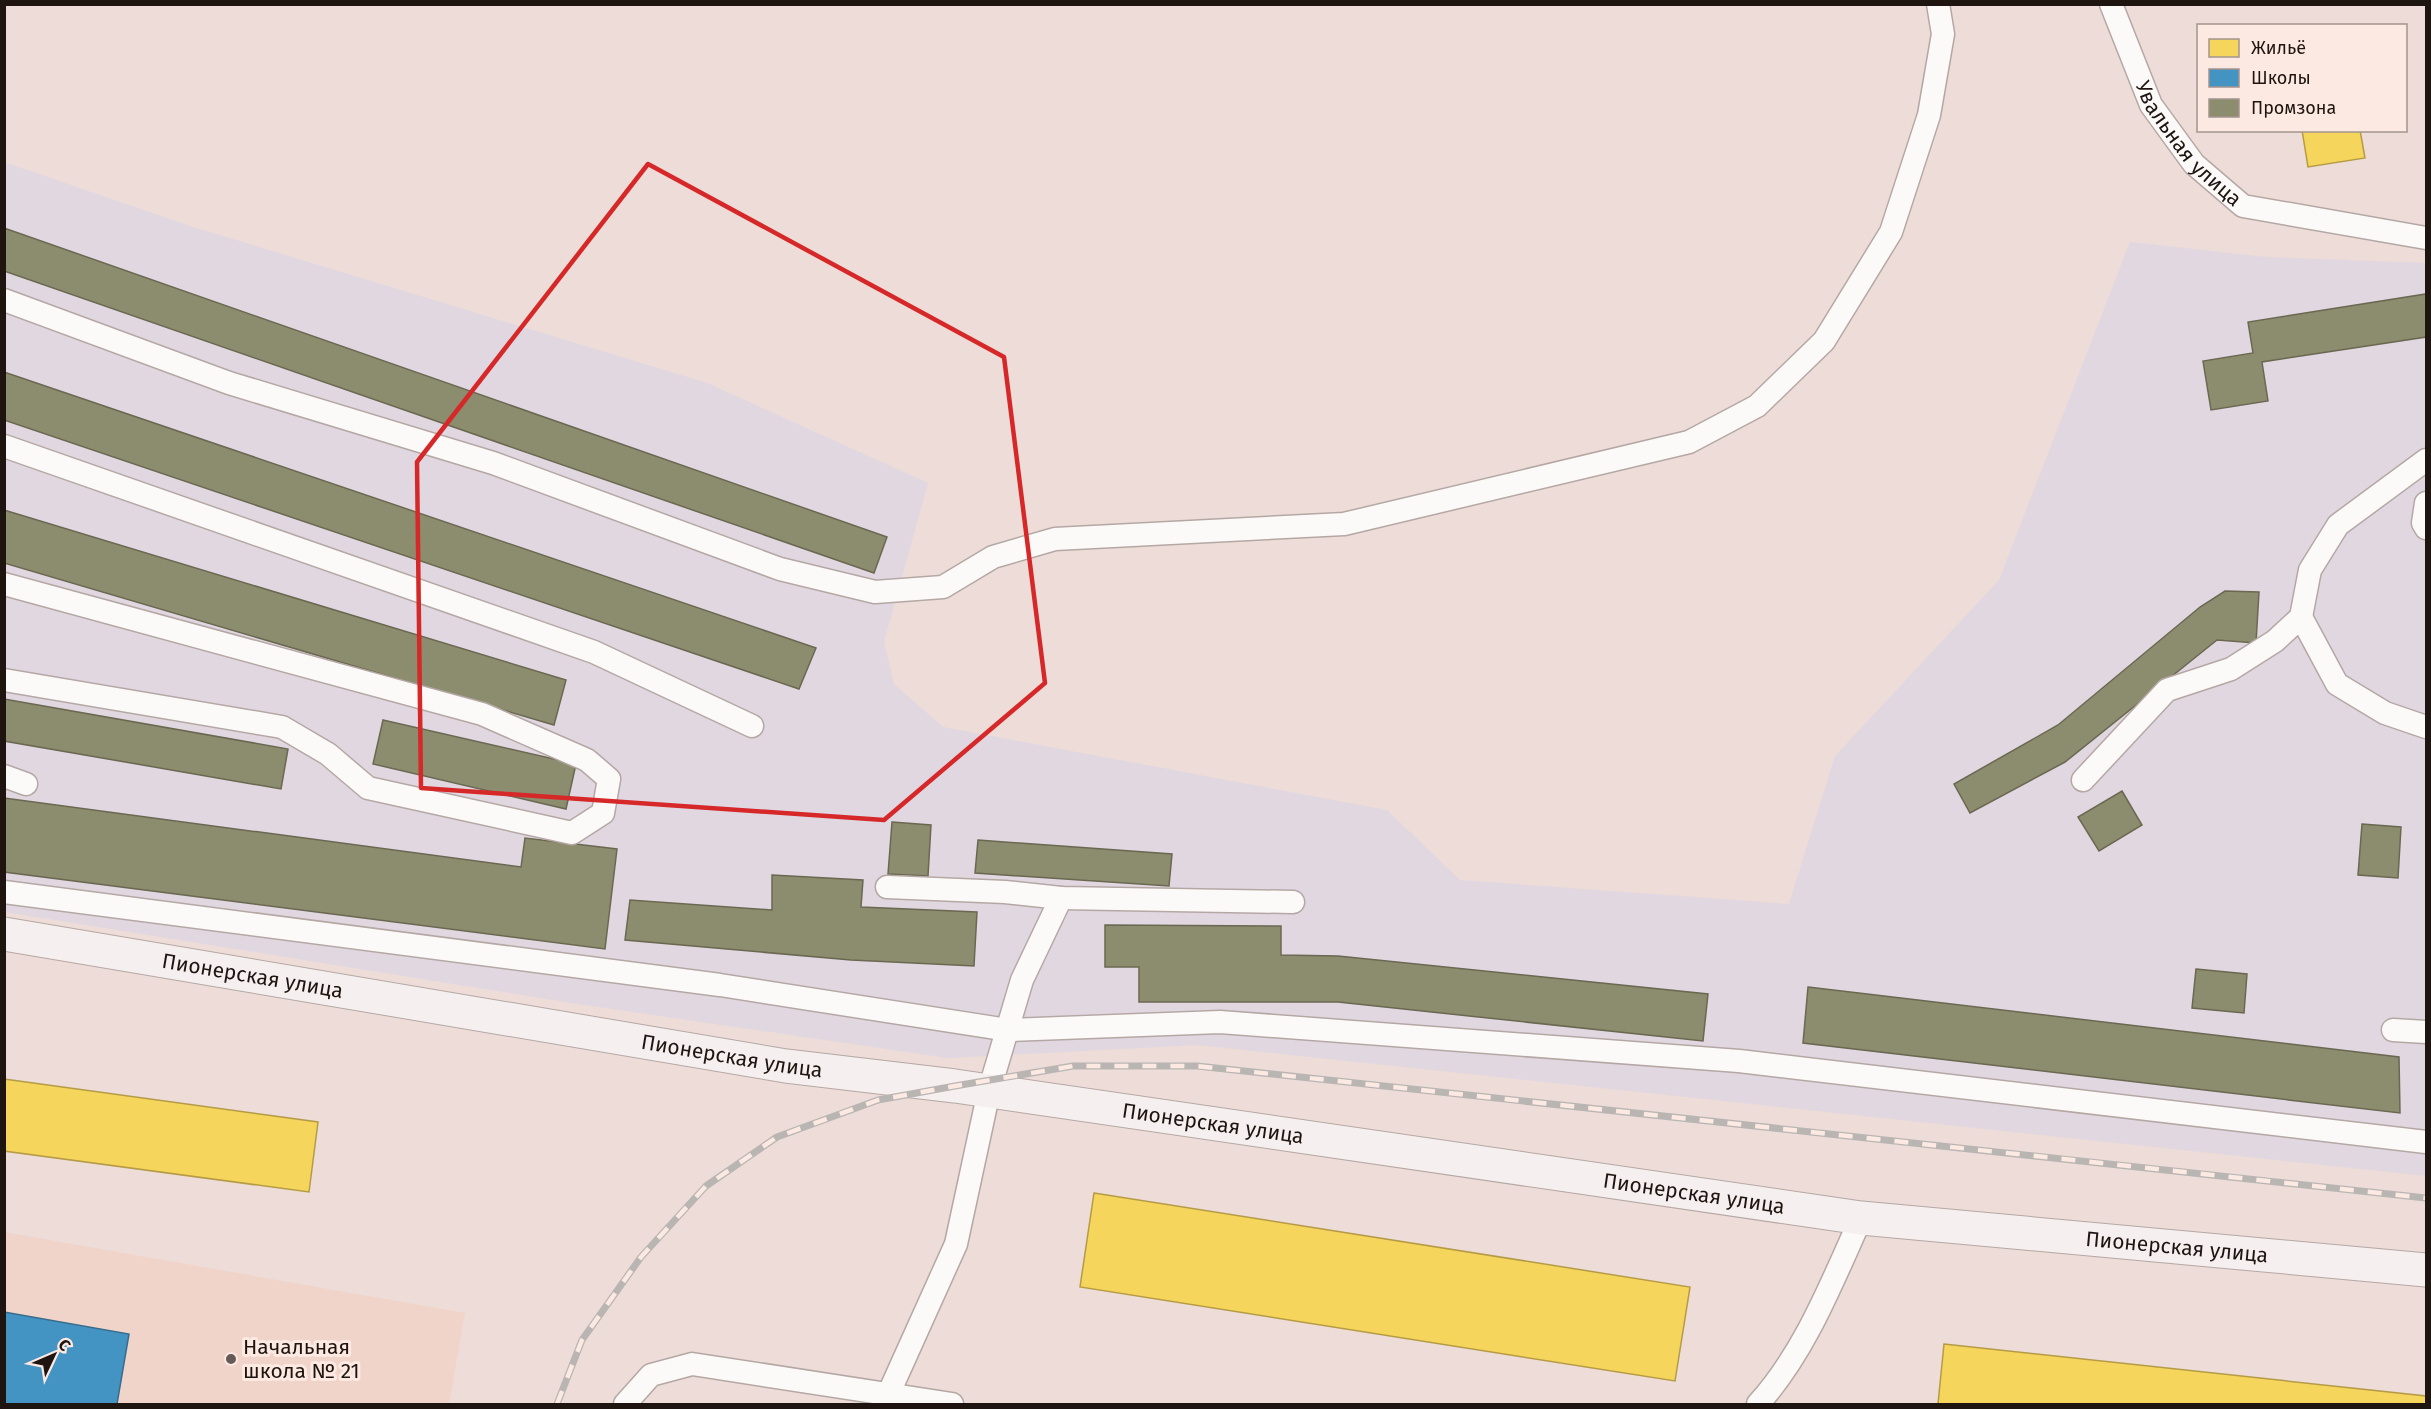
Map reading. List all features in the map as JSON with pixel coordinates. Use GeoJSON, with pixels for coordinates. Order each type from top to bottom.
{"type":"FeatureCollection","features":[{"type":"Feature","properties":{"kind":"main road","name":"Пионерская улица"},"geometry":{"type":"LineString","coordinates":[[4,934],[786,1066],[989,1091],[1861,1218],[2427,1270]]}},
{"type":"Feature","properties":{"kind":"lane"},"geometry":{"type":"LineString","coordinates":[[4,300],[230,383],[493,463],[780,569],[875,592],[943,587],[993,557],[1055,539],[1344,524],[1689,442],[1757,406],[1824,341],[1891,231],[1929,115],[1943,34],[1938,4]]}},
{"type":"Feature","properties":{"kind":"lane","name":"Увальная улица"},"geometry":{"type":"LineString","coordinates":[[2111,4],[2151,105],[2194,164],[2243,206],[2427,238]]}},
{"type":"Feature","properties":{"kind":"lane"},"geometry":{"type":"LineString","coordinates":[[4,446],[594,652],[752,726]]}},
{"type":"Feature","properties":{"kind":"lane"},"geometry":{"type":"LineString","coordinates":[[2083,780],[2167,690],[2231,669],[2275,641],[2301,618],[2310,570],[2338,525],[2427,460]]}},
{"type":"Feature","properties":{"kind":"lane"},"geometry":{"type":"LineString","coordinates":[[2427,503],[2423,523],[2427,528]]}},
{"type":"Feature","properties":{"kind":"lane"},"geometry":{"type":"LineString","coordinates":[[4,584],[482,714],[587,760],[609,779],[603,813],[572,833],[368,789],[328,754],[282,727],[4,680]]}},
{"type":"Feature","properties":{"kind":"lane"},"geometry":{"type":"LineString","coordinates":[[2301,618],[2337,684],[2385,712],[2427,726]]}},
{"type":"Feature","properties":{"kind":"lane"},"geometry":{"type":"LineString","coordinates":[[887,886],[1005,892],[1061,898],[1293,902]]}},
{"type":"Feature","properties":{"kind":"lane"},"geometry":{"type":"LineString","coordinates":[[4,892],[720,985],[1008,1030],[1220,1022],[1739,1061],[2427,1142]]}},
{"type":"Feature","properties":{"kind":"lane"},"geometry":{"type":"LineString","coordinates":[[888,1395],[956,1244],[989,1091],[1022,980],[1061,898]]}},
{"type":"Feature","properties":{"kind":"lane"},"geometry":{"type":"LineString","coordinates":[[2393,1030],[2427,1032]]}},
{"type":"Feature","properties":{"kind":"lane"},"geometry":{"type":"LineString","coordinates":[[1758,1404],[1775,1385],[1822,1304],[1861,1218]]}},
{"type":"Feature","properties":{"kind":"lane"},"geometry":{"type":"LineString","coordinates":[[625,1404],[651,1375],[692,1364],[842,1396],[888,1395],[952,1404]]}},
{"type":"Feature","properties":{"kind":"highlighted area"},"geometry":{"type":"Polygon","coordinates":[[[648,164],[1004,357],[1045,683],[884,820],[421,788],[417,462],[648,164]]]}},
{"type":"Feature","properties":{"kind":"shaded area"},"geometry":{"type":"Polygon","coordinates":[[[4,162],[193,227],[707,383],[928,483],[884,642],[894,684],[943,727],[1387,810],[1460,880],[1789,904],[1835,756],[1999,580],[2130,242],[2266,257],[2426,263],[2426,1176],[1198,1045],[948,1058],[578,1004],[5,912],[4,162]]]}},
{"type":"Feature","properties":{"kind":"shaded area","name":"Начальная школа № 21"},"geometry":{"type":"Polygon","coordinates":[[[4,1232],[465,1313],[449,1404],[5,1404],[4,1232]]]}},
{"type":"Feature","properties":{"kind":"building: Жильё"},"geometry":{"type":"Polygon","coordinates":[[[2302,132],[2360,132],[2365,158],[2308,167],[2302,132]]]}},
{"type":"Feature","properties":{"kind":"building: Жильё"},"geometry":{"type":"Polygon","coordinates":[[[4,1079],[318,1122],[309,1192],[4,1151],[4,1079]]]}},
{"type":"Feature","properties":{"kind":"building: Жильё"},"geometry":{"type":"Polygon","coordinates":[[[1094,1193],[1690,1287],[1675,1381],[1080,1287],[1094,1193]]]}},
{"type":"Feature","properties":{"kind":"building: Жильё"},"geometry":{"type":"Polygon","coordinates":[[[1944,1344],[2426,1396],[2426,1404],[1938,1404],[1944,1344]]]}},
{"type":"Feature","properties":{"kind":"building: Школы"},"geometry":{"type":"Polygon","coordinates":[[[4,1312],[129,1334],[117,1404],[4,1404],[4,1312]]]}},
{"type":"Feature","properties":{"kind":"building: Промзона"},"geometry":{"type":"Polygon","coordinates":[[[4,228],[887,537],[874,573],[4,271],[4,228]]]}},
{"type":"Feature","properties":{"kind":"building: Промзона"},"geometry":{"type":"Polygon","coordinates":[[[2426,294],[2426,337],[2262,362],[2268,401],[2211,410],[2203,361],[2253,353],[2248,322],[2426,294]]]}},
{"type":"Feature","properties":{"kind":"building: Промзона"},"geometry":{"type":"Polygon","coordinates":[[[4,372],[816,648],[799,689],[4,420],[4,372]]]}},
{"type":"Feature","properties":{"kind":"building: Промзона"},"geometry":{"type":"Polygon","coordinates":[[[4,510],[566,680],[554,725],[4,563],[4,510]]]}},
{"type":"Feature","properties":{"kind":"building: Промзона"},"geometry":{"type":"Polygon","coordinates":[[[2225,591],[2259,592],[2256,643],[2217,640],[2065,762],[1970,813],[1954,784],[2058,725],[2200,607],[2225,591]]]}},
{"type":"Feature","properties":{"kind":"building: Промзона"},"geometry":{"type":"Polygon","coordinates":[[[4,699],[288,749],[281,789],[4,741],[4,699]]]}},
{"type":"Feature","properties":{"kind":"building: Промзона"},"geometry":{"type":"Polygon","coordinates":[[[383,720],[576,764],[566,809],[373,764],[383,720]]]}},
{"type":"Feature","properties":{"kind":"building: Промзона"},"geometry":{"type":"Polygon","coordinates":[[[2122,791],[2142,825],[2099,851],[2078,817],[2122,791]]]}},
{"type":"Feature","properties":{"kind":"building: Промзона"},"geometry":{"type":"Polygon","coordinates":[[[4,798],[521,867],[525,838],[617,849],[605,949],[4,872],[4,798]]]}},
{"type":"Feature","properties":{"kind":"building: Промзона"},"geometry":{"type":"Polygon","coordinates":[[[892,822],[931,825],[928,876],[888,874],[892,822]]]}},
{"type":"Feature","properties":{"kind":"building: Промзона"},"geometry":{"type":"Polygon","coordinates":[[[2362,824],[2401,827],[2398,878],[2358,875],[2362,824]]]}},
{"type":"Feature","properties":{"kind":"building: Промзона"},"geometry":{"type":"Polygon","coordinates":[[[978,840],[1172,854],[1169,886],[975,873],[978,840]]]}},
{"type":"Feature","properties":{"kind":"building: Промзона"},"geometry":{"type":"Polygon","coordinates":[[[772,875],[863,880],[861,907],[977,912],[974,966],[851,960],[625,940],[630,900],[772,910],[772,875]]]}},
{"type":"Feature","properties":{"kind":"building: Промзона"},"geometry":{"type":"Polygon","coordinates":[[[1105,925],[1281,926],[1281,955],[1338,956],[1708,994],[1703,1041],[1338,1002],[1139,1002],[1139,967],[1105,967],[1105,925]]]}},
{"type":"Feature","properties":{"kind":"building: Промзона"},"geometry":{"type":"Polygon","coordinates":[[[2196,969],[2247,974],[2244,1013],[2192,1008],[2196,969]]]}},
{"type":"Feature","properties":{"kind":"building: Промзона"},"geometry":{"type":"Polygon","coordinates":[[[1808,987],[2399,1057],[2400,1113],[1803,1043],[1808,987]]]}},
{"type":"Feature","properties":{"kind":"railway"},"geometry":{"type":"LineString","coordinates":[[557,1404],[582,1340],[641,1257],[706,1186],[777,1137],[878,1100],[1073,1066],[1197,1066],[2426,1198]]}},
{"type":"Feature","properties":{"kind":"place","name":"Начальная школа № 21"},"geometry":{"type":"Point","coordinates":[231,1359]}}]}
